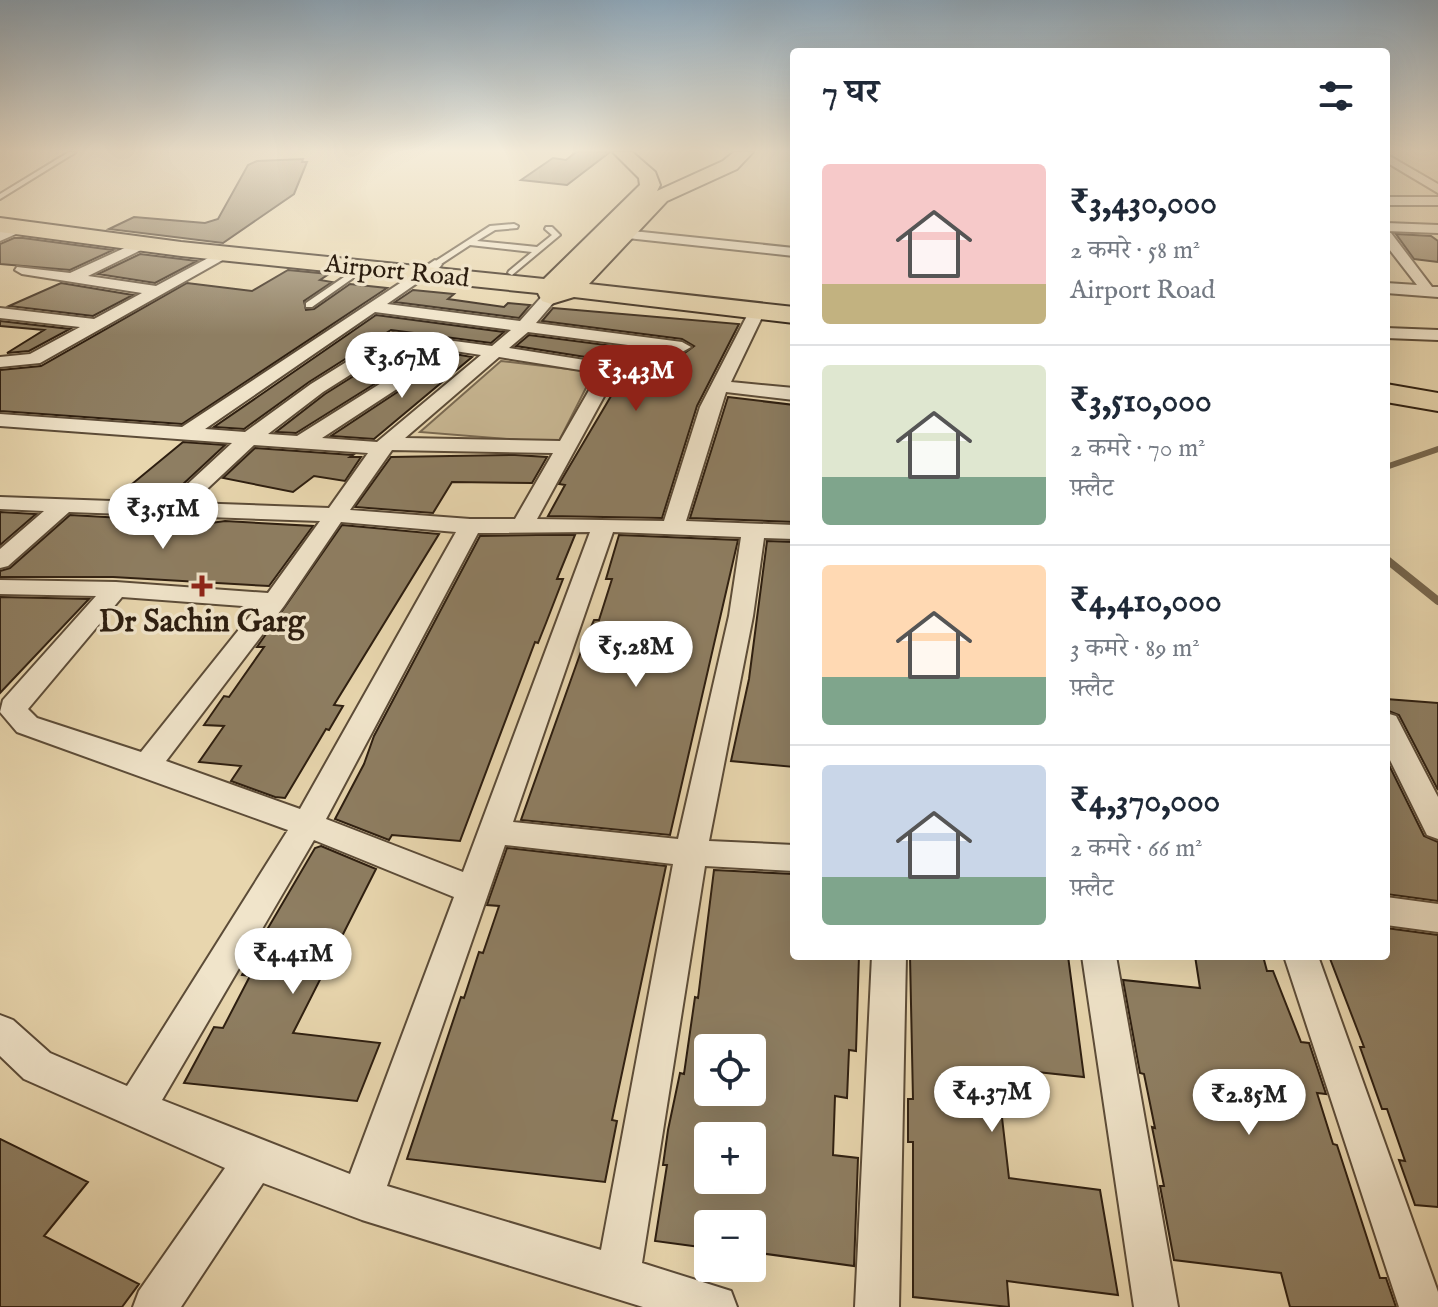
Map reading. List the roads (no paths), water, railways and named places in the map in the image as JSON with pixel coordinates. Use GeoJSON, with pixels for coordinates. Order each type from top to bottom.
{"type":"FeatureCollection","features":[{"type":"Feature","properties":{"kind":"main road"},"geometry":{"type":"LineString","coordinates":[[561,287],[628,213]]}},
{"type":"Feature","properties":{"kind":"main road"},"geometry":{"type":"LineString","coordinates":[[561,287],[644,213]]}},
{"type":"Feature","properties":{"kind":"main road","name":"Airport Road"},"geometry":{"type":"LineString","coordinates":[[5,227],[366,266],[512,273],[561,287],[790,306]]}},
{"type":"Feature","properties":{"kind":"main road","name":"Airport Road"},"geometry":{"type":"LineString","coordinates":[[5,227],[428,268],[790,315]]}},
{"type":"Feature","properties":{"kind":"main road"},"geometry":{"type":"LineString","coordinates":[[1390,380],[1438,388]]}},
{"type":"Feature","properties":{"kind":"main road"},"geometry":{"type":"LineString","coordinates":[[1390,394],[1438,402]]}},
{"type":"Feature","properties":{"kind":"street"},"geometry":{"type":"LineString","coordinates":[[1390,227],[1438,229]]}},
{"type":"Feature","properties":{"kind":"street"},"geometry":{"type":"LineString","coordinates":[[623,234],[790,252]]}},
{"type":"Feature","properties":{"kind":"street"},"geometry":{"type":"LineString","coordinates":[[1390,240],[1431,291]]}},
{"type":"Feature","properties":{"kind":"street"},"geometry":{"type":"LineString","coordinates":[[73,277],[142,244]]}},
{"type":"Feature","properties":{"kind":"street"},"geometry":{"type":"LineString","coordinates":[[5,371],[34,359],[93,324],[228,253]]}},
{"type":"Feature","properties":{"kind":"street"},"geometry":{"type":"LineString","coordinates":[[1390,257],[1407,258]]}},
{"type":"Feature","properties":{"kind":"street"},"geometry":{"type":"LineString","coordinates":[[185,434],[428,268]]}},
{"type":"Feature","properties":{"kind":"street"},"geometry":{"type":"LineString","coordinates":[[22,270],[156,291]]}},
{"type":"Feature","properties":{"kind":"street"},"geometry":{"type":"LineString","coordinates":[[148,764],[275,601],[333,522],[332,515],[385,446],[524,327],[561,287]]}},
{"type":"Feature","properties":{"kind":"street"},"geometry":{"type":"LineString","coordinates":[[1390,288],[1431,291]]}},
{"type":"Feature","properties":{"kind":"street"},"geometry":{"type":"LineString","coordinates":[[374,307],[682,347]]}},
{"type":"Feature","properties":{"kind":"street"},"geometry":{"type":"LineString","coordinates":[[673,527],[709,407],[757,311]]}},
{"type":"Feature","properties":{"kind":"street"},"geometry":{"type":"LineString","coordinates":[[0,313],[93,324]]}},
{"type":"Feature","properties":{"kind":"street"},"geometry":{"type":"LineString","coordinates":[[1390,333],[1438,335]]}},
{"type":"Feature","properties":{"kind":"street"},"geometry":{"type":"LineString","coordinates":[[172,510],[248,439],[317,388],[399,337],[610,369],[523,525]]}},
{"type":"Feature","properties":{"kind":"street"},"geometry":{"type":"LineString","coordinates":[[303,441],[400,379],[446,343]]}},
{"type":"Feature","properties":{"kind":"street"},"geometry":{"type":"LineString","coordinates":[[719,386],[790,394]]}},
{"type":"Feature","properties":{"kind":"street"},"geometry":{"type":"LineString","coordinates":[[0,420],[385,446],[569,447]]}},
{"type":"Feature","properties":{"kind":"street"},"geometry":{"type":"LineString","coordinates":[[0,503],[332,515],[470,526],[604,525],[790,532]]}},
{"type":"Feature","properties":{"kind":"street"},"geometry":{"type":"LineString","coordinates":[[0,561],[62,507]]}},
{"type":"Feature","properties":{"kind":"street"},"geometry":{"type":"LineString","coordinates":[[362,1199],[604,525]]}},
{"type":"Feature","properties":{"kind":"street"},"geometry":{"type":"LineString","coordinates":[[137,1106],[308,823],[470,526]]}},
{"type":"Feature","properties":{"kind":"street"},"geometry":{"type":"LineString","coordinates":[[618,1276],[691,853],[741,616],[753,533]]}},
{"type":"Feature","properties":{"kind":"street"},"geometry":{"type":"LineString","coordinates":[[0,587],[116,589],[275,601]]}},
{"type":"Feature","properties":{"kind":"street"},"geometry":{"type":"LineString","coordinates":[[116,589],[17,700],[13,711],[27,725],[148,764],[308,823],[475,891]]}},
{"type":"Feature","properties":{"kind":"street"},"geometry":{"type":"LineString","coordinates":[[1390,731],[1438,827]]}},
{"type":"Feature","properties":{"kind":"street"},"geometry":{"type":"LineString","coordinates":[[496,832],[691,853],[790,858]]}},
{"type":"Feature","properties":{"kind":"street"},"geometry":{"type":"LineString","coordinates":[[1390,912],[1438,918]]}},
{"type":"Feature","properties":{"kind":"street"},"geometry":{"type":"LineString","coordinates":[[877,1307],[889,960]]}},
{"type":"Feature","properties":{"kind":"street"},"geometry":{"type":"LineString","coordinates":[[1100,960],[1156,1307]]}},
{"type":"Feature","properties":{"kind":"street"},"geometry":{"type":"LineString","coordinates":[[1302,960],[1421,1307]]}},
{"type":"Feature","properties":{"kind":"street"},"geometry":{"type":"LineString","coordinates":[[0,1032],[37,1066],[137,1106],[255,1160],[362,1199],[715,1307]]}},
{"type":"Feature","properties":{"kind":"street"},"geometry":{"type":"LineString","coordinates":[[155,1307],[255,1160]]}},
{"type":"Feature","properties":{"kind":"lane"},"geometry":{"type":"LineString","coordinates":[[428,268],[493,228],[514,226]]}},
{"type":"Feature","properties":{"kind":"lane"},"geometry":{"type":"LineString","coordinates":[[512,273],[556,235],[549,229]]}},
{"type":"Feature","properties":{"kind":"lane"},"geometry":{"type":"LineString","coordinates":[[469,243],[539,250]]}},
{"type":"Feature","properties":{"kind":"lane"},"geometry":{"type":"LineString","coordinates":[[309,305],[366,266]]}},
{"type":"Feature","properties":{"kind":"waterway"},"geometry":{"type":"LineString","coordinates":[[1390,466],[1438,449]]}},
{"type":"Feature","properties":{"kind":"waterway"},"geometry":{"type":"LineString","coordinates":[[1390,562],[1438,601]]}},
{"type":"Feature","properties":{"kind":"place","name":"Dr Sachin Garg"},"geometry":{"type":"Point","coordinates":[202,586]}}]}
